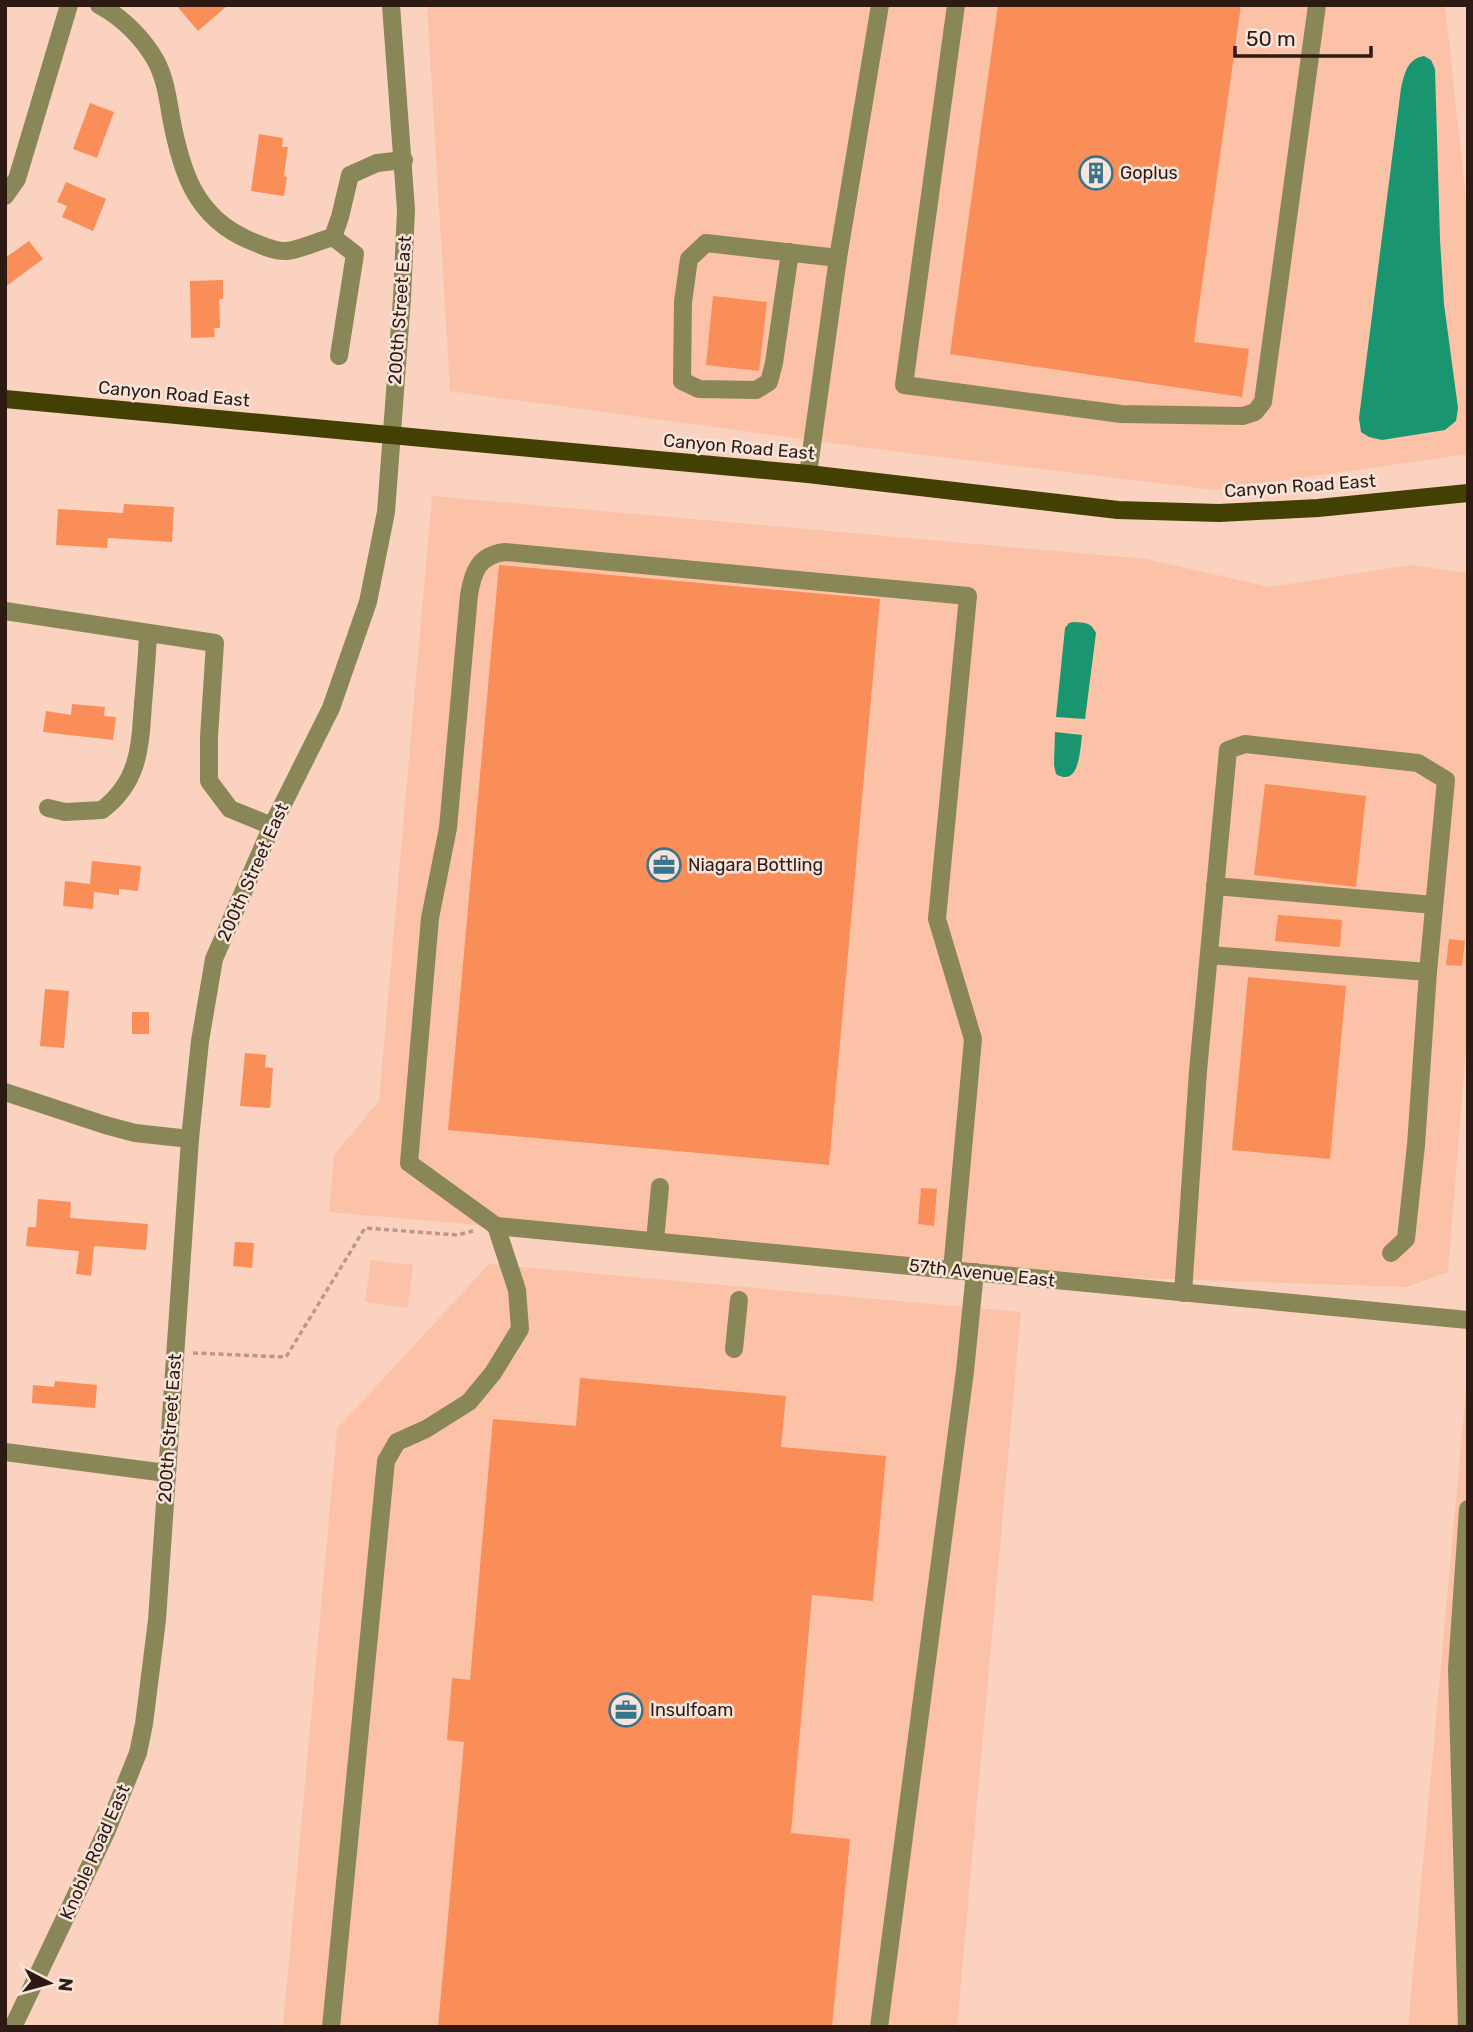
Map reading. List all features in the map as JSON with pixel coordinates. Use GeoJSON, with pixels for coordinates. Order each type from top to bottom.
{"type":"FeatureCollection","features":[{"type":"Feature","properties":{"kind":"main road","name":"Canyon Road East"},"geometry":{"type":"LineString","coordinates":[[5,399],[808,474],[1118,510],[1194,512],[1318,508],[1468,493]]}},
{"type":"Feature","properties":{"kind":"street"},"geometry":{"type":"LineString","coordinates":[[5,197],[18,179],[69,5]]}},
{"type":"Feature","properties":{"kind":"street"},"geometry":{"type":"LineString","coordinates":[[99,5],[133,31],[156,62],[166,91],[184,173],[193,192],[214,217],[244,238],[268,248],[285,251],[333,237]]}},
{"type":"Feature","properties":{"kind":"street","name":"200th Street East"},"geometry":{"type":"LineString","coordinates":[[138,1753],[153,1660],[190,1139],[200,1041],[214,959],[272,826],[331,708],[368,602],[386,512],[406,210],[391,5]]}},
{"type":"Feature","properties":{"kind":"street"},"geometry":{"type":"LineString","coordinates":[[808,474],[838,258],[880,5]]}},
{"type":"Feature","properties":{"kind":"street"},"geometry":{"type":"LineString","coordinates":[[956,5],[904,385],[1121,414],[1243,416],[1255,412],[1263,402],[1317,5]]}},
{"type":"Feature","properties":{"kind":"street"},"geometry":{"type":"LineString","coordinates":[[333,237],[350,175],[377,163],[404,160]]}},
{"type":"Feature","properties":{"kind":"street"},"geometry":{"type":"LineString","coordinates":[[333,237],[355,254],[340,356]]}},
{"type":"Feature","properties":{"kind":"street"},"geometry":{"type":"LineString","coordinates":[[790,253],[769,382],[756,390],[699,389],[682,380],[683,302],[690,259],[706,243],[838,258]]}},
{"type":"Feature","properties":{"kind":"street"},"geometry":{"type":"LineString","coordinates":[[331,2027],[386,1461],[397,1442],[426,1429],[470,1402],[493,1373],[520,1329],[517,1290],[496,1226],[409,1163],[430,918],[448,828],[469,595],[475,568],[483,559],[505,552],[968,596],[937,919],[973,1039],[952,1270]]}},
{"type":"Feature","properties":{"kind":"street"},"geometry":{"type":"LineString","coordinates":[[5,611],[215,643],[209,781],[230,809],[272,826]]}},
{"type":"Feature","properties":{"kind":"street"},"geometry":{"type":"LineString","coordinates":[[48,808],[65,811],[102,810],[130,779],[139,753],[148,634]]}},
{"type":"Feature","properties":{"kind":"street"},"geometry":{"type":"LineString","coordinates":[[1183,1293],[1198,1071],[1228,750],[1245,744],[1418,763],[1446,780],[1408,1227],[1406,1239],[1391,1253]]}},
{"type":"Feature","properties":{"kind":"street"},"geometry":{"type":"LineString","coordinates":[[1215,886],[1434,905]]}},
{"type":"Feature","properties":{"kind":"street"},"geometry":{"type":"LineString","coordinates":[[1209,955],[1428,972]]}},
{"type":"Feature","properties":{"kind":"street"},"geometry":{"type":"LineString","coordinates":[[5,1092],[135,1133],[190,1139]]}},
{"type":"Feature","properties":{"kind":"street"},"geometry":{"type":"LineString","coordinates":[[655,1241],[660,1187]]}},
{"type":"Feature","properties":{"kind":"street","name":"57th Avenue East"},"geometry":{"type":"LineString","coordinates":[[496,1226],[1468,1320]]}},
{"type":"Feature","properties":{"kind":"street"},"geometry":{"type":"LineString","coordinates":[[879,2027],[965,1371],[975,1272]]}},
{"type":"Feature","properties":{"kind":"street"},"geometry":{"type":"LineString","coordinates":[[734,1349],[739,1300]]}},
{"type":"Feature","properties":{"kind":"street"},"geometry":{"type":"LineString","coordinates":[[5,1452],[166,1473]]}},
{"type":"Feature","properties":{"kind":"street"},"geometry":{"type":"LineString","coordinates":[[1467,2027],[1457,1669],[1468,1509]]}},
{"type":"Feature","properties":{"kind":"street","name":"Knoble Road East"},"geometry":{"type":"LineString","coordinates":[[13,2027],[107,1830],[138,1753]]}},
{"type":"Feature","properties":{"kind":"path"},"geometry":{"type":"LineString","coordinates":[[175,1352],[286,1357],[365,1228],[457,1235],[496,1226]]}},
{"type":"Feature","properties":{"kind":"shaded area"},"geometry":{"type":"Polygon","coordinates":[[[427,5],[1445,5],[1468,216],[1468,454],[1215,490],[876,449],[450,391],[427,5]]]}},
{"type":"Feature","properties":{"kind":"shaded area"},"geometry":{"type":"Polygon","coordinates":[[[1424,56],[1431,60],[1435,69],[1444,304],[1458,408],[1456,421],[1445,430],[1382,440],[1361,432],[1359,418],[1401,88],[1410,63],[1424,56]]]}},
{"type":"Feature","properties":{"kind":"shaded area"},"geometry":{"type":"Polygon","coordinates":[[[432,496],[1146,559],[1270,587],[1410,565],[1468,573],[1468,1026],[1448,1272],[1407,1287],[1051,1275],[329,1212],[334,1155],[379,1101],[432,496]]]}},
{"type":"Feature","properties":{"kind":"shaded area"},"geometry":{"type":"Polygon","coordinates":[[[1074,622],[1090,625],[1096,633],[1085,719],[1056,717],[1065,628],[1074,622]]]}},
{"type":"Feature","properties":{"kind":"shaded area"},"geometry":{"type":"Polygon","coordinates":[[[1055,732],[1082,735],[1077,766],[1069,776],[1056,774],[1055,732]]]}},
{"type":"Feature","properties":{"kind":"shaded area"},"geometry":{"type":"Polygon","coordinates":[[[371,1260],[413,1265],[408,1308],[365,1302],[371,1260]]]}},
{"type":"Feature","properties":{"kind":"shaded area"},"geometry":{"type":"Polygon","coordinates":[[[489,1264],[1021,1312],[957,2027],[283,2027],[337,1429],[489,1264]]]}},
{"type":"Feature","properties":{"kind":"shaded area"},"geometry":{"type":"Polygon","coordinates":[[[1468,1368],[1468,2027],[1408,2027],[1468,1368]]]}},
{"type":"Feature","properties":{"kind":"building"},"geometry":{"type":"Polygon","coordinates":[[[176,5],[228,5],[198,31],[176,5]]]}},
{"type":"Feature","properties":{"kind":"building","name":"Goplus"},"geometry":{"type":"Polygon","coordinates":[[[998,5],[1241,5],[1194,342],[1249,349],[1242,397],[950,354],[998,5]]]}},
{"type":"Feature","properties":{"kind":"building"},"geometry":{"type":"Polygon","coordinates":[[[90,103],[114,112],[97,158],[73,149],[90,103]]]}},
{"type":"Feature","properties":{"kind":"building"},"geometry":{"type":"Polygon","coordinates":[[[259,134],[283,138],[282,147],[288,147],[284,196],[251,191],[259,134]]]}},
{"type":"Feature","properties":{"kind":"building"},"geometry":{"type":"Polygon","coordinates":[[[66,182],[106,199],[93,231],[62,217],[67,206],[57,202],[66,182]]]}},
{"type":"Feature","properties":{"kind":"building"},"geometry":{"type":"Polygon","coordinates":[[[29,241],[43,259],[5,287],[5,258],[29,241]]]}},
{"type":"Feature","properties":{"kind":"building"},"geometry":{"type":"Polygon","coordinates":[[[223,280],[223,299],[219,299],[220,328],[214,328],[215,337],[191,338],[190,281],[223,280]]]}},
{"type":"Feature","properties":{"kind":"building"},"geometry":{"type":"Polygon","coordinates":[[[713,296],[767,302],[759,371],[706,365],[713,296]]]}},
{"type":"Feature","properties":{"kind":"building"},"geometry":{"type":"Polygon","coordinates":[[[124,504],[174,507],[172,542],[108,538],[107,548],[56,545],[58,509],[123,513],[124,504]]]}},
{"type":"Feature","properties":{"kind":"building","name":"Niagara Bottling"},"geometry":{"type":"Polygon","coordinates":[[[499,565],[880,599],[829,1165],[448,1130],[499,565]]]}},
{"type":"Feature","properties":{"kind":"building"},"geometry":{"type":"Polygon","coordinates":[[[72,704],[105,707],[104,716],[116,717],[113,740],[43,732],[46,711],[71,715],[72,704]]]}},
{"type":"Feature","properties":{"kind":"building"},"geometry":{"type":"Polygon","coordinates":[[[1265,784],[1366,796],[1356,887],[1254,875],[1265,784]]]}},
{"type":"Feature","properties":{"kind":"building"},"geometry":{"type":"Polygon","coordinates":[[[92,861],[141,866],[138,891],[119,889],[119,895],[94,892],[93,909],[63,906],[65,881],[90,884],[92,861]]]}},
{"type":"Feature","properties":{"kind":"building"},"geometry":{"type":"Polygon","coordinates":[[[1278,915],[1342,920],[1340,947],[1275,941],[1278,915]]]}},
{"type":"Feature","properties":{"kind":"building"},"geometry":{"type":"Polygon","coordinates":[[[1449,939],[1465,941],[1462,966],[1446,965],[1449,939]]]}},
{"type":"Feature","properties":{"kind":"building"},"geometry":{"type":"Polygon","coordinates":[[[1248,977],[1346,986],[1330,1159],[1232,1150],[1248,977]]]}},
{"type":"Feature","properties":{"kind":"building"},"geometry":{"type":"Polygon","coordinates":[[[45,989],[69,991],[64,1048],[40,1046],[45,989]]]}},
{"type":"Feature","properties":{"kind":"building"},"geometry":{"type":"Polygon","coordinates":[[[132,1012],[149,1012],[149,1034],[132,1034],[132,1012]]]}},
{"type":"Feature","properties":{"kind":"building"},"geometry":{"type":"Polygon","coordinates":[[[245,1053],[266,1055],[265,1067],[273,1068],[270,1108],[240,1106],[245,1053]]]}},
{"type":"Feature","properties":{"kind":"building"},"geometry":{"type":"Polygon","coordinates":[[[921,1188],[937,1189],[934,1226],[918,1224],[921,1188]]]}},
{"type":"Feature","properties":{"kind":"building"},"geometry":{"type":"Polygon","coordinates":[[[38,1199],[71,1202],[70,1218],[148,1224],[146,1250],[94,1246],[91,1276],[76,1274],[79,1251],[26,1246],[28,1227],[36,1227],[38,1199]]]}},
{"type":"Feature","properties":{"kind":"building"},"geometry":{"type":"Polygon","coordinates":[[[235,1242],[254,1243],[252,1268],[233,1266],[235,1242]]]}},
{"type":"Feature","properties":{"kind":"building","name":"Insulfoam"},"geometry":{"type":"Polygon","coordinates":[[[580,1378],[786,1396],[781,1447],[886,1456],[873,1601],[812,1595],[791,1833],[850,1839],[832,2027],[438,2027],[464,1742],[447,1740],[452,1678],[470,1680],[493,1419],[576,1426],[580,1378]]]}},
{"type":"Feature","properties":{"kind":"building"},"geometry":{"type":"Polygon","coordinates":[[[55,1381],[97,1385],[95,1408],[32,1403],[33,1385],[54,1387],[55,1381]]]}},
{"type":"Feature","properties":{"kind":"place","name":"Goplus"},"geometry":{"type":"Point","coordinates":[1096,173]}},
{"type":"Feature","properties":{"kind":"place","name":"Niagara Bottling"},"geometry":{"type":"Point","coordinates":[664,865]}},
{"type":"Feature","properties":{"kind":"place","name":"Insulfoam"},"geometry":{"type":"Point","coordinates":[626,1710]}}]}
